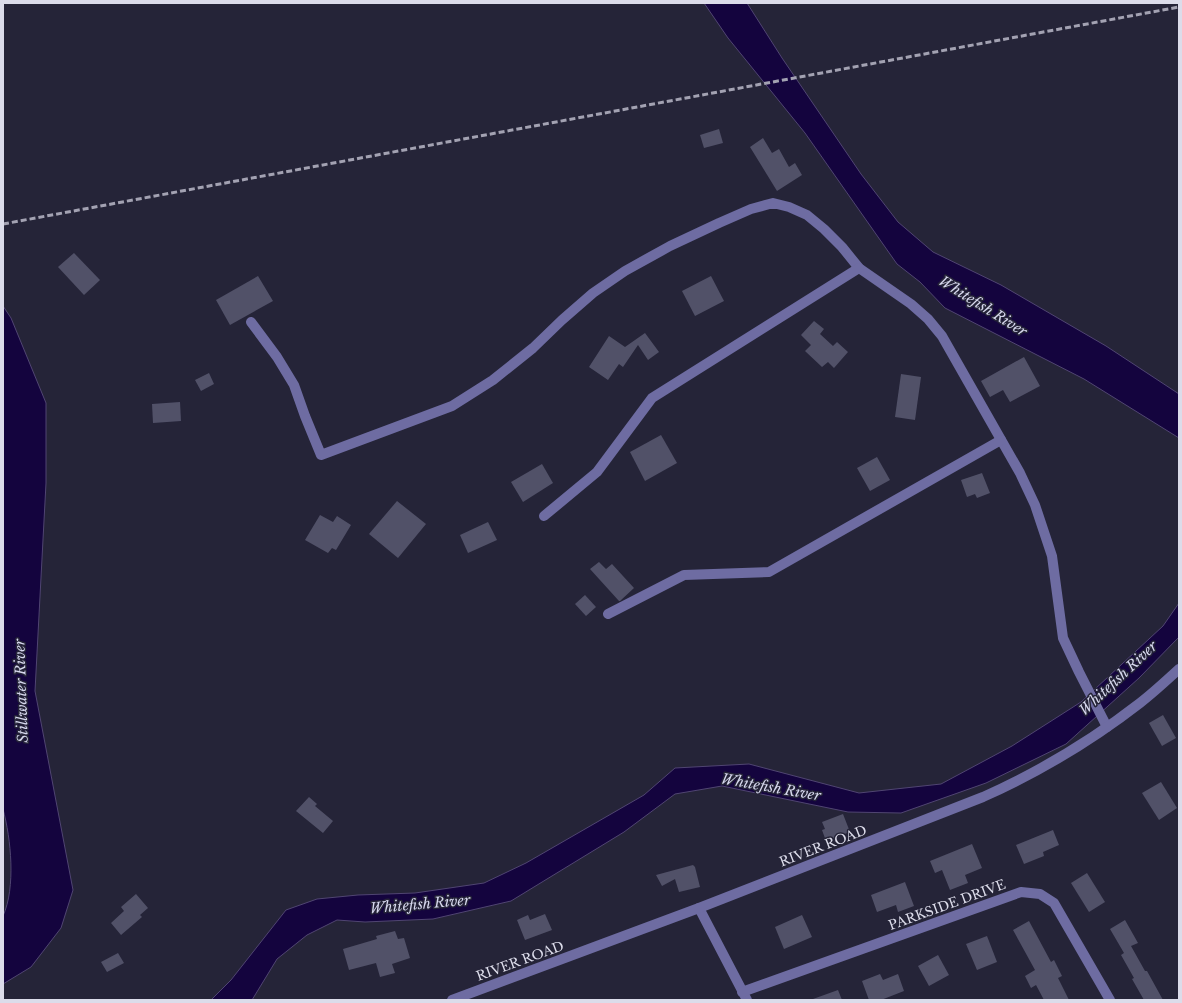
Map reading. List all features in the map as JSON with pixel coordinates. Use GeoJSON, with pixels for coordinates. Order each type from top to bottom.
{"type":"FeatureCollection","features":[{"type":"Feature","properties":{"kind":"street"},"geometry":{"type":"LineString","coordinates":[[251,322],[277,356],[294,385],[321,455],[452,406],[493,380],[533,348],[593,292],[625,271],[670,246],[751,209],[773,203],[789,207],[807,215],[824,229],[859,268],[911,304],[928,319],[942,336],[1020,473],[1035,505],[1052,556],[1063,638],[1107,727]]}},
{"type":"Feature","properties":{"kind":"street"},"geometry":{"type":"LineString","coordinates":[[544,516],[597,472],[652,398],[859,268]]}},
{"type":"Feature","properties":{"kind":"street"},"geometry":{"type":"LineString","coordinates":[[608,614],[684,575],[768,572],[1001,440]]}},
{"type":"Feature","properties":{"kind":"street","name":"RIVER ROAD"},"geometry":{"type":"LineString","coordinates":[[452,1000],[699,908],[983,797],[1019,781],[1045,767],[1107,727],[1140,703],[1179,669]]}},
{"type":"Feature","properties":{"kind":"street","name":"PARKSIDE DRIVE"},"geometry":{"type":"LineString","coordinates":[[745,996],[1021,892],[1040,894],[1054,903],[1110,1000]]}},
{"type":"Feature","properties":{"kind":"street"},"geometry":{"type":"LineString","coordinates":[[699,908],[745,996]]}},
{"type":"Feature","properties":{"kind":"water","name":"Whitefish River"},"geometry":{"type":"Polygon","coordinates":[[[704,3],[747,3],[782,58],[861,174],[898,222],[933,252],[1001,285],[1106,346],[1179,394],[1179,438],[1084,379],[945,308],[920,282],[897,264],[805,133],[728,38],[704,3]]]}},
{"type":"Feature","properties":{"kind":"water","name":"Stillwater River"},"geometry":{"type":"Polygon","coordinates":[[[3,306],[11,318],[46,403],[46,483],[35,691],[73,890],[61,928],[31,967],[3,984],[3,916],[10,891],[11,863],[8,834],[3,809],[3,306]]]}},
{"type":"Feature","properties":{"kind":"water","name":"Whitefish River"},"geometry":{"type":"Polygon","coordinates":[[[1179,603],[1179,637],[1139,678],[1066,744],[986,783],[901,813],[848,812],[722,786],[675,794],[624,832],[511,901],[433,919],[365,922],[337,920],[307,935],[277,959],[252,1000],[211,1000],[231,980],[286,910],[317,899],[358,895],[415,893],[484,883],[526,863],[644,795],[675,768],[749,764],[859,793],[941,784],[1012,746],[1081,702],[1163,626],[1179,603]]]}},
{"type":"Feature","properties":{"kind":"building"},"geometry":{"type":"Polygon","coordinates":[[[719,129],[723,143],[704,148],[700,135],[719,129]]]}},
{"type":"Feature","properties":{"kind":"building"},"geometry":{"type":"Polygon","coordinates":[[[763,138],[772,153],[779,149],[789,167],[795,163],[802,175],[777,191],[750,147],[763,138]]]}},
{"type":"Feature","properties":{"kind":"building"},"geometry":{"type":"Polygon","coordinates":[[[74,253],[100,280],[84,295],[58,267],[74,253]]]}},
{"type":"Feature","properties":{"kind":"building"},"geometry":{"type":"Polygon","coordinates":[[[258,276],[273,301],[230,325],[216,300],[258,276]]]}},
{"type":"Feature","properties":{"kind":"building"},"geometry":{"type":"Polygon","coordinates":[[[711,276],[724,301],[695,316],[682,291],[711,276]]]}},
{"type":"Feature","properties":{"kind":"building"},"geometry":{"type":"Polygon","coordinates":[[[814,321],[824,329],[820,334],[833,346],[837,342],[848,352],[834,368],[828,362],[822,367],[805,351],[811,345],[801,335],[814,321]]]}},
{"type":"Feature","properties":{"kind":"building"},"geometry":{"type":"Polygon","coordinates":[[[645,333],[659,352],[648,360],[638,345],[623,367],[619,364],[608,380],[589,367],[609,336],[625,347],[645,333]]]}},
{"type":"Feature","properties":{"kind":"building"},"geometry":{"type":"Polygon","coordinates":[[[1024,357],[1040,386],[1010,402],[1003,390],[990,397],[981,381],[1024,357]]]}},
{"type":"Feature","properties":{"kind":"building"},"geometry":{"type":"Polygon","coordinates":[[[209,373],[214,384],[201,391],[195,380],[209,373]]]}},
{"type":"Feature","properties":{"kind":"building"},"geometry":{"type":"Polygon","coordinates":[[[901,374],[921,377],[915,420],[895,417],[901,374]]]}},
{"type":"Feature","properties":{"kind":"building"},"geometry":{"type":"Polygon","coordinates":[[[180,402],[181,421],[153,423],[152,404],[180,402]]]}},
{"type":"Feature","properties":{"kind":"building"},"geometry":{"type":"Polygon","coordinates":[[[661,435],[677,463],[645,481],[630,452],[661,435]]]}},
{"type":"Feature","properties":{"kind":"building"},"geometry":{"type":"Polygon","coordinates":[[[877,457],[890,480],[870,491],[857,468],[877,457]]]}},
{"type":"Feature","properties":{"kind":"building"},"geometry":{"type":"Polygon","coordinates":[[[542,464],[553,483],[523,502],[511,482],[542,464]]]}},
{"type":"Feature","properties":{"kind":"building"},"geometry":{"type":"Polygon","coordinates":[[[982,473],[990,493],[977,498],[975,494],[967,497],[961,480],[982,473]]]}},
{"type":"Feature","properties":{"kind":"building"},"geometry":{"type":"Polygon","coordinates":[[[397,501],[426,524],[398,558],[369,534],[397,501]]]}},
{"type":"Feature","properties":{"kind":"building"},"geometry":{"type":"Polygon","coordinates":[[[320,515],[333,522],[337,516],[351,525],[336,550],[332,548],[328,553],[305,540],[320,515]]]}},
{"type":"Feature","properties":{"kind":"building"},"geometry":{"type":"Polygon","coordinates":[[[488,522],[497,540],[468,553],[460,535],[488,522]]]}},
{"type":"Feature","properties":{"kind":"building"},"geometry":{"type":"Polygon","coordinates":[[[599,562],[606,569],[612,564],[634,588],[620,601],[590,569],[599,562]]]}},
{"type":"Feature","properties":{"kind":"building"},"geometry":{"type":"Polygon","coordinates":[[[585,595],[596,607],[586,616],[575,604],[585,595]]]}},
{"type":"Feature","properties":{"kind":"building"},"geometry":{"type":"Polygon","coordinates":[[[1163,715],[1176,738],[1162,746],[1149,723],[1163,715]]]}},
{"type":"Feature","properties":{"kind":"building"},"geometry":{"type":"Polygon","coordinates":[[[1161,782],[1177,808],[1159,820],[1142,793],[1161,782]]]}},
{"type":"Feature","properties":{"kind":"building"},"geometry":{"type":"Polygon","coordinates":[[[309,797],[317,804],[315,806],[333,821],[323,833],[296,811],[309,797]]]}},
{"type":"Feature","properties":{"kind":"building"},"geometry":{"type":"Polygon","coordinates":[[[843,814],[850,832],[826,841],[822,830],[825,829],[822,822],[843,814]]]}},
{"type":"Feature","properties":{"kind":"building"},"geometry":{"type":"Polygon","coordinates":[[[1053,830],[1059,845],[1043,852],[1044,856],[1024,864],[1016,845],[1053,830]]]}},
{"type":"Feature","properties":{"kind":"building"},"geometry":{"type":"Polygon","coordinates":[[[972,844],[982,868],[965,875],[968,883],[950,890],[942,870],[935,873],[930,861],[972,844]]]}},
{"type":"Feature","properties":{"kind":"building"},"geometry":{"type":"Polygon","coordinates":[[[693,865],[695,867],[700,887],[679,892],[675,879],[662,886],[656,875],[693,865]]]}},
{"type":"Feature","properties":{"kind":"building"},"geometry":{"type":"Polygon","coordinates":[[[1087,873],[1105,902],[1089,912],[1071,883],[1087,873]]]}},
{"type":"Feature","properties":{"kind":"building"},"geometry":{"type":"Polygon","coordinates":[[[905,882],[914,906],[898,912],[896,905],[877,912],[871,895],[905,882]]]}},
{"type":"Feature","properties":{"kind":"building"},"geometry":{"type":"Polygon","coordinates":[[[136,894],[148,908],[140,915],[142,917],[121,935],[111,923],[124,911],[121,907],[136,894]]]}},
{"type":"Feature","properties":{"kind":"building"},"geometry":{"type":"Polygon","coordinates":[[[545,914],[552,930],[525,940],[517,920],[528,915],[530,920],[545,914]]]}},
{"type":"Feature","properties":{"kind":"building"},"geometry":{"type":"Polygon","coordinates":[[[802,915],[812,937],[784,949],[775,927],[802,915]]]}},
{"type":"Feature","properties":{"kind":"building"},"geometry":{"type":"Polygon","coordinates":[[[1125,920],[1138,943],[1131,946],[1163,1000],[1144,1000],[1132,979],[1134,978],[1121,955],[1124,953],[1110,929],[1125,920]]]}},
{"type":"Feature","properties":{"kind":"building"},"geometry":{"type":"Polygon","coordinates":[[[1029,921],[1051,962],[1054,960],[1062,976],[1058,978],[1069,1000],[1044,1000],[1036,985],[1031,988],[1025,976],[1035,970],[1013,930],[1029,921]]]}},
{"type":"Feature","properties":{"kind":"building"},"geometry":{"type":"Polygon","coordinates":[[[395,931],[398,939],[404,938],[410,958],[392,964],[395,973],[380,977],[376,963],[349,970],[343,949],[377,939],[376,936],[395,931]]]}},
{"type":"Feature","properties":{"kind":"building"},"geometry":{"type":"Polygon","coordinates":[[[987,936],[997,962],[977,970],[966,944],[987,936]]]}},
{"type":"Feature","properties":{"kind":"building"},"geometry":{"type":"Polygon","coordinates":[[[118,953],[124,963],[107,972],[101,962],[118,953]]]}},
{"type":"Feature","properties":{"kind":"building"},"geometry":{"type":"Polygon","coordinates":[[[938,955],[949,975],[929,986],[918,966],[938,955]]]}},
{"type":"Feature","properties":{"kind":"building"},"geometry":{"type":"Polygon","coordinates":[[[880,974],[883,980],[898,974],[904,991],[881,1000],[869,1000],[862,981],[880,974]]]}},
{"type":"Feature","properties":{"kind":"building"},"geometry":{"type":"Polygon","coordinates":[[[838,990],[842,1000],[813,1000],[813,999],[838,990]]]}},
{"type":"Feature","properties":{"kind":"railway"},"geometry":{"type":"LineString","coordinates":[[3,224],[1179,7]]}}]}
